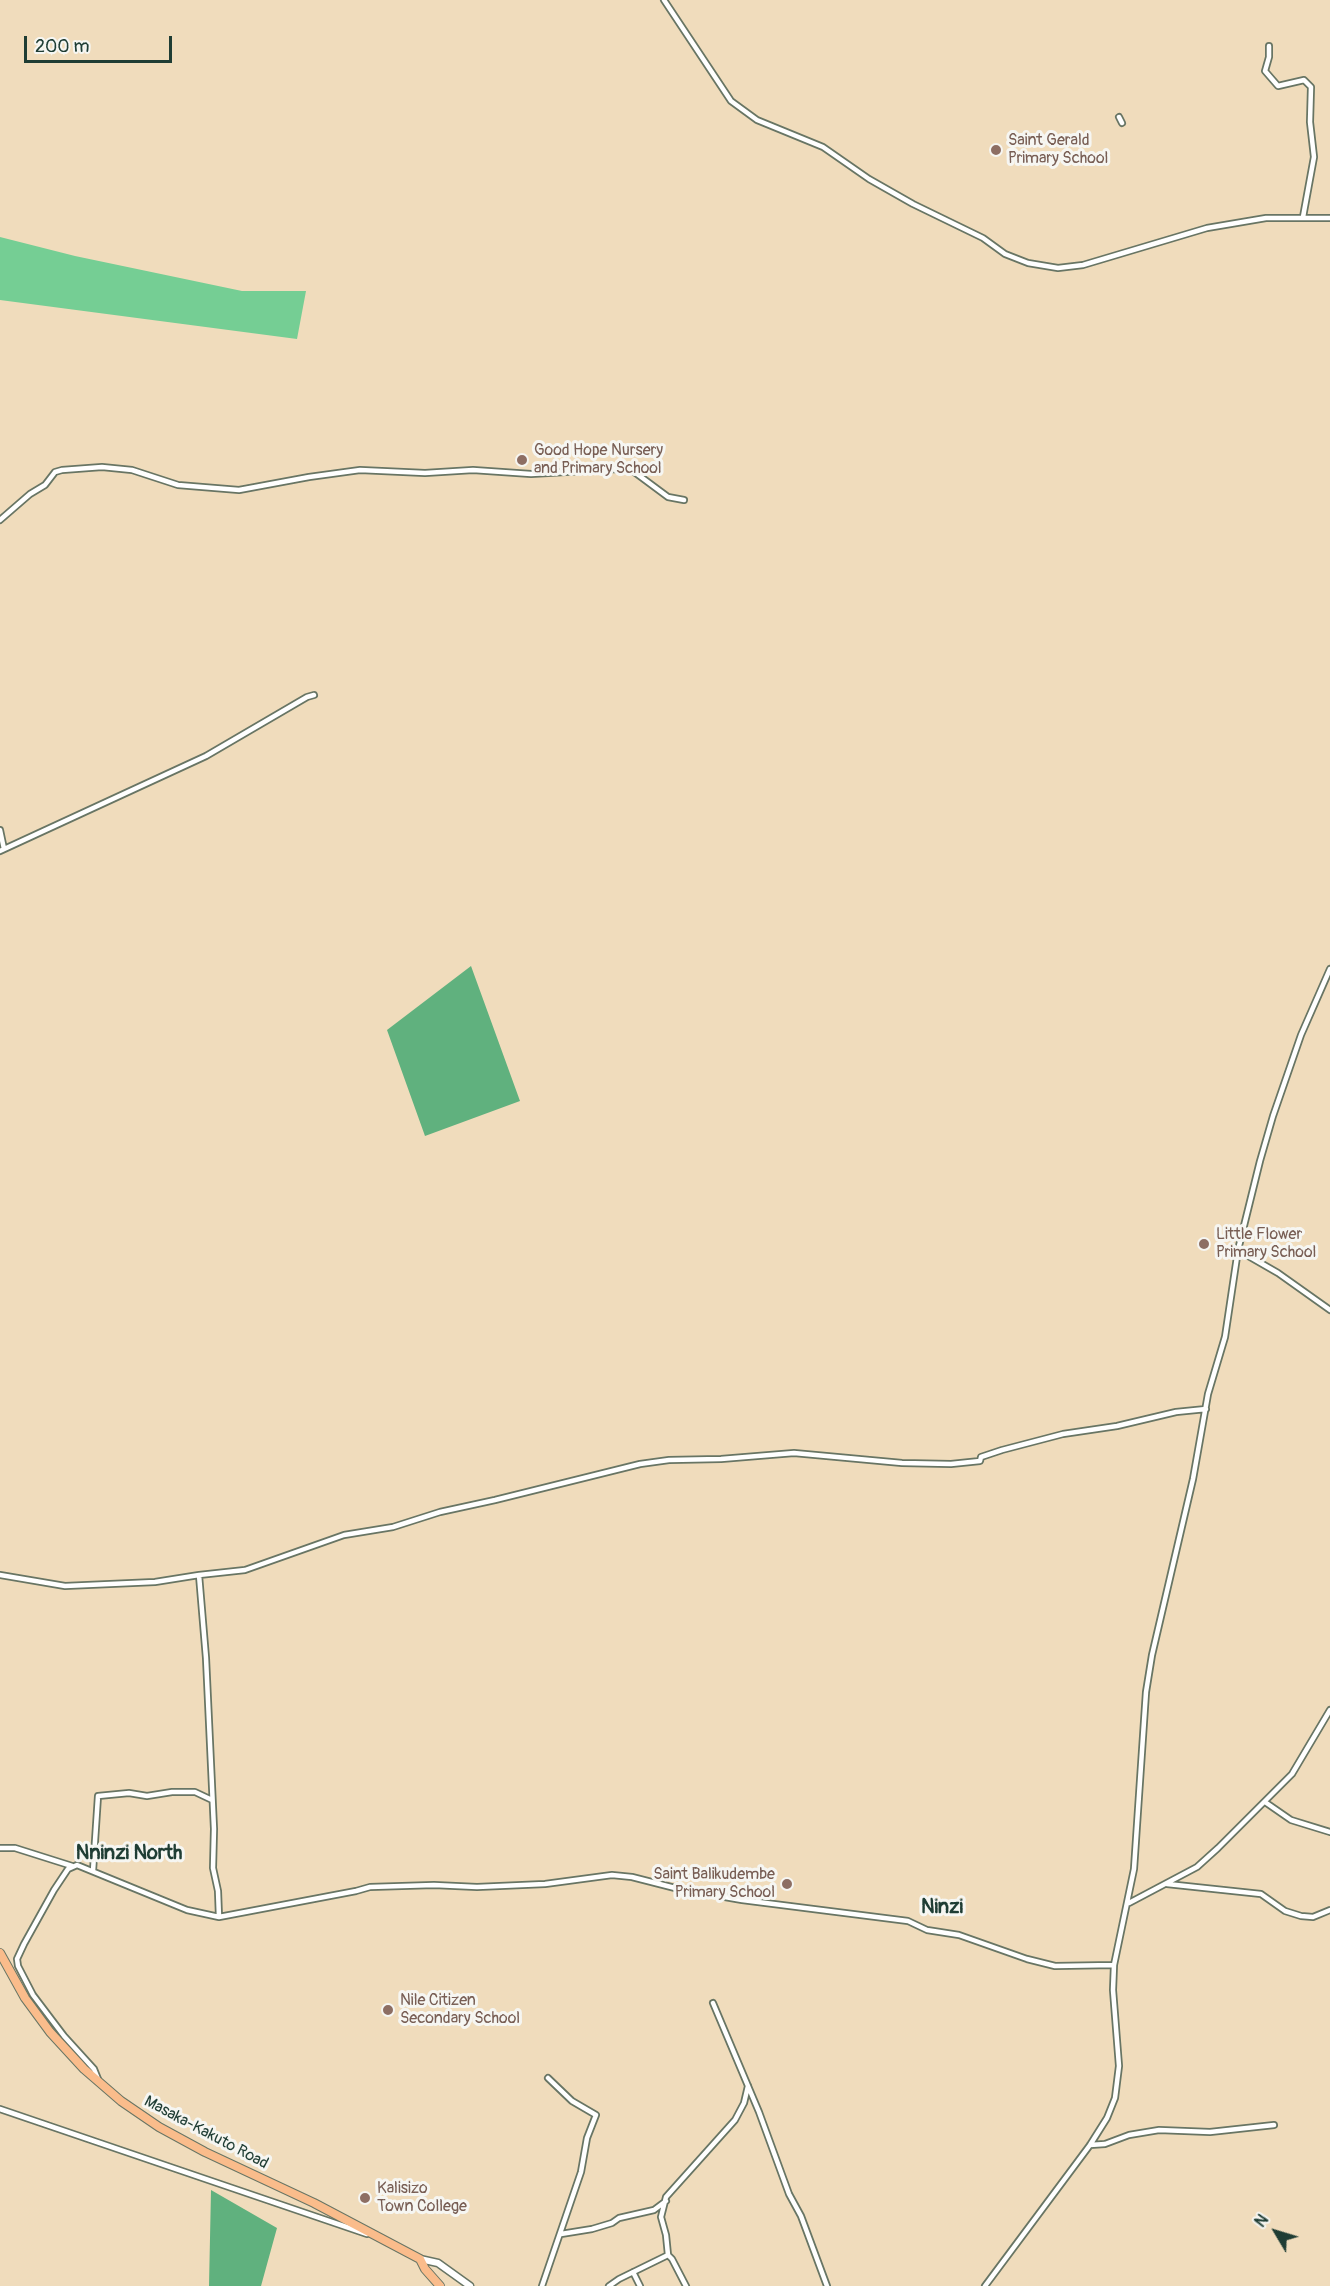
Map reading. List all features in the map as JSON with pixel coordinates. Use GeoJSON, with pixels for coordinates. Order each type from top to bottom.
{"type":"FeatureCollection","features":[{"type":"Feature","properties":{"kind":"highway","name":"Masaka-Kakuto Road"},"geometry":{"type":"LineString","coordinates":[[0,1953],[25,1998],[50,2032],[100,2084],[135,2111],[205,2152],[314,2203],[420,2259],[425,2269],[440,2286]]}},
{"type":"Feature","properties":{"kind":"street"},"geometry":{"type":"LineString","coordinates":[[664,0],[731,101],[758,120],[823,147],[869,179],[913,204],[983,238],[1005,254],[1028,263],[1058,268],[1083,265],[1207,228],[1266,218],[1330,218]]}},
{"type":"Feature","properties":{"kind":"street"},"geometry":{"type":"LineString","coordinates":[[1269,46],[1265,71],[1278,86],[1304,80],[1311,87],[1310,122],[1314,148],[1302,217]]}},
{"type":"Feature","properties":{"kind":"street"},"geometry":{"type":"LineString","coordinates":[[1119,117],[1122,123]]}},
{"type":"Feature","properties":{"kind":"street"},"geometry":{"type":"LineString","coordinates":[[0,520],[30,494],[45,485],[55,472],[102,467],[132,470],[178,484],[239,490],[360,470],[425,472],[473,470],[531,474],[618,469],[633,471],[668,497],[684,500]]}},
{"type":"Feature","properties":{"kind":"street"},"geometry":{"type":"LineString","coordinates":[[0,830],[2,850],[206,756],[314,695]]}},
{"type":"Feature","properties":{"kind":"street"},"geometry":{"type":"LineString","coordinates":[[985,2286],[1090,2145],[1107,2118],[1118,2087],[1119,2066],[1113,1990],[1114,1965],[1129,1903],[1134,1869],[1146,1692],[1152,1655],[1193,1479],[1206,1409],[1225,1337],[1238,1250],[1273,1116],[1301,1035],[1330,969]]}},
{"type":"Feature","properties":{"kind":"street"},"geometry":{"type":"LineString","coordinates":[[1238,1250],[1278,1273],[1330,1310]]}},
{"type":"Feature","properties":{"kind":"street"},"geometry":{"type":"LineString","coordinates":[[0,1575],[65,1586],[155,1582],[245,1570],[344,1535],[393,1527],[440,1512],[640,1464],[669,1460],[721,1459],[794,1453],[902,1463],[951,1464],[980,1461],[981,1457],[1002,1450],[1063,1434],[1117,1426],[1183,1411],[1206,1409]]}},
{"type":"Feature","properties":{"kind":"street"},"geometry":{"type":"LineString","coordinates":[[200,1575],[206,1650],[213,1868],[218,1891],[219,1917]]}},
{"type":"Feature","properties":{"kind":"street"},"geometry":{"type":"LineString","coordinates":[[1129,1903],[1167,1884],[1208,1857],[1265,1802],[1299,1764],[1330,1710]]}},
{"type":"Feature","properties":{"kind":"street"},"geometry":{"type":"LineString","coordinates":[[93,1871],[98,1796],[129,1793],[147,1796],[172,1792],[195,1792],[212,1800]]}},
{"type":"Feature","properties":{"kind":"street"},"geometry":{"type":"LineString","coordinates":[[1265,1802],[1291,1820],[1330,1832]]}},
{"type":"Feature","properties":{"kind":"street"},"geometry":{"type":"LineString","coordinates":[[0,1848],[15,1848],[72,1866],[77,1865],[187,1910],[219,1917],[370,1887],[434,1885],[477,1887],[545,1884],[612,1875],[632,1877],[679,1889],[742,1900],[908,1921],[927,1930],[959,1935],[1027,1959],[1055,1966],[1114,1965]]}},
{"type":"Feature","properties":{"kind":"street"},"geometry":{"type":"LineString","coordinates":[[72,1866],[42,1910],[19,1953],[18,1966],[33,1995],[64,2036],[94,2068],[100,2084]]}},
{"type":"Feature","properties":{"kind":"street"},"geometry":{"type":"LineString","coordinates":[[1167,1884],[1261,1894],[1285,1911],[1301,1916],[1313,1917],[1330,1910]]}},
{"type":"Feature","properties":{"kind":"street"},"geometry":{"type":"LineString","coordinates":[[713,2002],[791,2198],[801,2216],[827,2286]]}},
{"type":"Feature","properties":{"kind":"street"},"geometry":{"type":"LineString","coordinates":[[542,2286],[581,2172],[587,2138],[596,2115],[572,2102],[548,2078]]}},
{"type":"Feature","properties":{"kind":"street"},"geometry":{"type":"LineString","coordinates":[[686,2286],[672,2259],[668,2256],[661,2217],[668,2193],[687,2176],[735,2120],[744,2103],[748,2086]]}},
{"type":"Feature","properties":{"kind":"street"},"geometry":{"type":"LineString","coordinates":[[0,2109],[381,2239]]}},
{"type":"Feature","properties":{"kind":"street"},"geometry":{"type":"LineString","coordinates":[[1090,2145],[1105,2144],[1129,2135],[1159,2130],[1210,2132],[1274,2125]]}},
{"type":"Feature","properties":{"kind":"street"},"geometry":{"type":"LineString","coordinates":[[560,2235],[592,2229],[612,2223],[619,2218],[654,2210],[666,2201]]}},
{"type":"Feature","properties":{"kind":"street"},"geometry":{"type":"LineString","coordinates":[[609,2286],[668,2256]]}},
{"type":"Feature","properties":{"kind":"street"},"geometry":{"type":"LineString","coordinates":[[420,2259],[438,2263],[470,2286]]}},
{"type":"Feature","properties":{"kind":"street"},"geometry":{"type":"LineString","coordinates":[[633,2272],[640,2286]]}},
{"type":"Feature","properties":{"kind":"green space"},"geometry":{"type":"Polygon","coordinates":[[[0,237],[75,256],[242,291],[306,291],[297,339],[0,300],[0,237]]]}},
{"type":"Feature","properties":{"kind":"green space"},"geometry":{"type":"Polygon","coordinates":[[[471,966],[520,1101],[425,1136],[387,1030],[471,966]]]}},
{"type":"Feature","properties":{"kind":"green space"},"geometry":{"type":"Polygon","coordinates":[[[211,2190],[277,2228],[261,2286],[209,2286],[211,2190]]]}},
{"type":"Feature","properties":{"kind":"place","name":"Saint Gerald Primary School"},"geometry":{"type":"Point","coordinates":[996,150]}},
{"type":"Feature","properties":{"kind":"place","name":"Good Hope Nursery and Primary School"},"geometry":{"type":"Point","coordinates":[522,460]}},
{"type":"Feature","properties":{"kind":"place","name":"Little Flower Primary School"},"geometry":{"type":"Point","coordinates":[1204,1244]}},
{"type":"Feature","properties":{"kind":"place","name":"Saint Balikudembe Primary School"},"geometry":{"type":"Point","coordinates":[787,1884]}},
{"type":"Feature","properties":{"kind":"place","name":"Nile Citizen Secondary School"},"geometry":{"type":"Point","coordinates":[388,2010]}},
{"type":"Feature","properties":{"kind":"place","name":"Kalisizo Town College"},"geometry":{"type":"Point","coordinates":[365,2198]}},
{"type":"Feature","properties":{"kind":"district","name":"Nninzi North"},"geometry":{"type":"Point","coordinates":[129,1854]}},
{"type":"Feature","properties":{"kind":"district","name":"Ninzi"},"geometry":{"type":"Point","coordinates":[942,1908]}}]}
